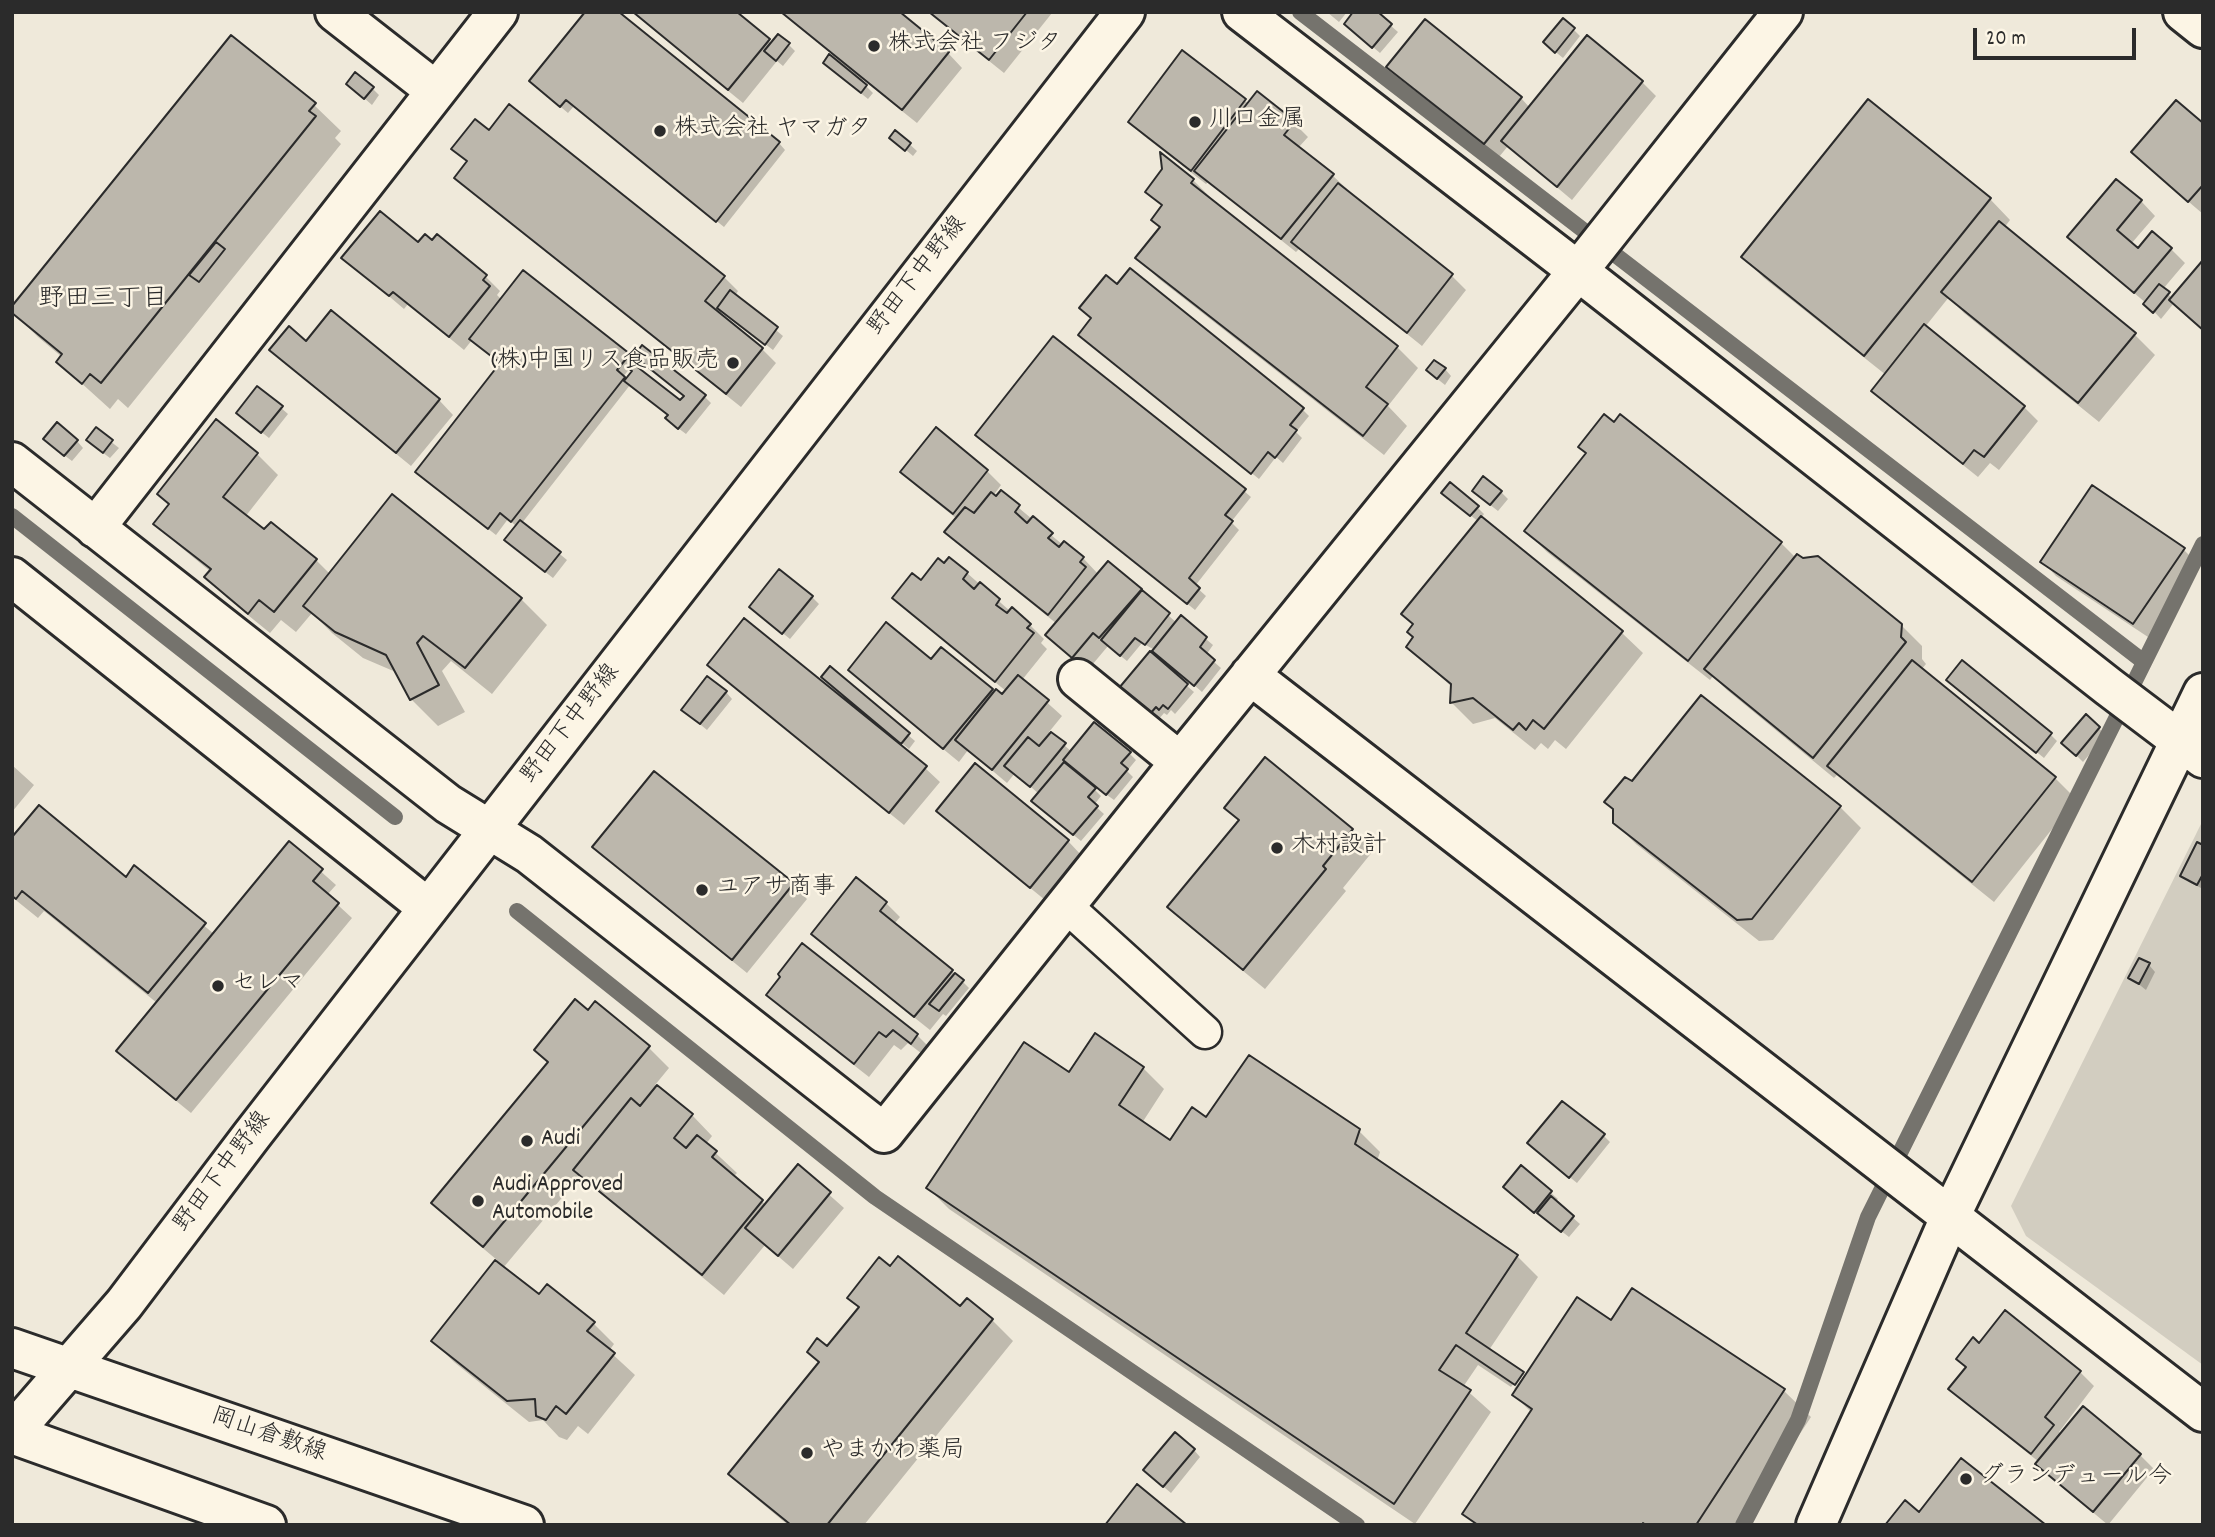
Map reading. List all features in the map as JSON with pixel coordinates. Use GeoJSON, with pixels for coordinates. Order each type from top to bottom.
{"type":"FeatureCollection","features":[{"type":"Feature","properties":{"kind":"street"},"geometry":{"type":"LineString","coordinates":[[335,12],[436,92]]}},
{"type":"Feature","properties":{"kind":"street"},"geometry":{"type":"LineString","coordinates":[[95,528],[498,12]]}},
{"type":"Feature","properties":{"kind":"street","name":"野田下中野線"},"geometry":{"type":"LineString","coordinates":[[12,1434],[124,1304],[428,908],[1125,12]]}},
{"type":"Feature","properties":{"kind":"street"},"geometry":{"type":"LineString","coordinates":[[1242,12],[1594,251],[2109,687],[2191,749]]}},
{"type":"Feature","properties":{"kind":"street"},"geometry":{"type":"LineString","coordinates":[[12,462],[448,804],[529,854],[884,1133],[1783,12]]}},
{"type":"Feature","properties":{"kind":"street"},"geometry":{"type":"LineString","coordinates":[[2183,12],[2203,28]]}},
{"type":"Feature","properties":{"kind":"street"},"geometry":{"type":"LineString","coordinates":[[12,577],[428,908]]}},
{"type":"Feature","properties":{"kind":"street"},"geometry":{"type":"LineString","coordinates":[[1250,676],[1950,1217],[2200,1405]]}},
{"type":"Feature","properties":{"kind":"street"},"geometry":{"type":"LineString","coordinates":[[1078,679],[1180,762]]}},
{"type":"Feature","properties":{"kind":"street"},"geometry":{"type":"LineString","coordinates":[[1816,1525],[1950,1217],[2191,749],[2203,693]]}},
{"type":"Feature","properties":{"kind":"street","name":"岡山倉敷線"},"geometry":{"type":"LineString","coordinates":[[12,1348],[524,1525]]}},
{"type":"Feature","properties":{"kind":"street"},"geometry":{"type":"LineString","coordinates":[[12,1434],[266,1525]]}},
{"type":"Feature","properties":{"kind":"lane"},"geometry":{"type":"LineString","coordinates":[[1066,905],[1205,1032]]}},
{"type":"Feature","properties":{"kind":"shaded area"},"geometry":{"type":"Polygon","coordinates":[[[2203,820],[2203,1365],[2026,1236],[2011,1206],[2203,820]]]}},
{"type":"Feature","properties":{"kind":"building"},"geometry":{"type":"Polygon","coordinates":[[[585,12],[619,12],[780,142],[716,222],[566,100],[560,107],[529,81],[585,12]]]}},
{"type":"Feature","properties":{"kind":"building"},"geometry":{"type":"Polygon","coordinates":[[[633,12],[737,12],[770,39],[728,90],[633,12]]]}},
{"type":"Feature","properties":{"kind":"building"},"geometry":{"type":"Polygon","coordinates":[[[781,12],[900,12],[949,52],[902,110],[781,12]]]}},
{"type":"Feature","properties":{"kind":"building"},"geometry":{"type":"Polygon","coordinates":[[[929,12],[1027,12],[989,60],[929,12]]]}},
{"type":"Feature","properties":{"kind":"building"},"geometry":{"type":"Polygon","coordinates":[[[1353,12],[1378,12],[1392,24],[1372,48],[1344,24],[1353,12]]]}},
{"type":"Feature","properties":{"kind":"building"},"geometry":{"type":"Polygon","coordinates":[[[1563,18],[1575,28],[1555,53],[1543,42],[1563,18]]]}},
{"type":"Feature","properties":{"kind":"building"},"geometry":{"type":"Polygon","coordinates":[[[1425,19],[1522,97],[1484,144],[1386,67],[1425,19]]]}},
{"type":"Feature","properties":{"kind":"building"},"geometry":{"type":"Polygon","coordinates":[[[778,34],[790,43],[776,61],[764,51],[778,34]]]}},
{"type":"Feature","properties":{"kind":"building"},"geometry":{"type":"Polygon","coordinates":[[[231,35],[316,103],[309,111],[316,116],[101,383],[90,374],[82,384],[56,362],[62,354],[12,313],[12,306],[231,35]]]}},
{"type":"Feature","properties":{"kind":"building"},"geometry":{"type":"Polygon","coordinates":[[[1587,35],[1643,81],[1557,187],[1501,141],[1587,35]]]}},
{"type":"Feature","properties":{"kind":"building"},"geometry":{"type":"Polygon","coordinates":[[[1182,50],[1246,99],[1191,171],[1128,122],[1182,50]]]}},
{"type":"Feature","properties":{"kind":"building"},"geometry":{"type":"Polygon","coordinates":[[[829,54],[867,85],[861,93],[823,63],[829,54]]]}},
{"type":"Feature","properties":{"kind":"building"},"geometry":{"type":"Polygon","coordinates":[[[355,72],[374,87],[364,99],[346,84],[355,72]]]}},
{"type":"Feature","properties":{"kind":"building"},"geometry":{"type":"Polygon","coordinates":[[[1257,91],[1295,121],[1284,135],[1334,174],[1281,239],[1194,171],[1257,91]]]}},
{"type":"Feature","properties":{"kind":"building"},"geometry":{"type":"Polygon","coordinates":[[[1868,99],[1991,198],[1864,356],[1741,257],[1868,99]]]}},
{"type":"Feature","properties":{"kind":"building"},"geometry":{"type":"Polygon","coordinates":[[[2176,100],[2203,123],[2203,185],[2188,202],[2131,152],[2176,100]]]}},
{"type":"Feature","properties":{"kind":"building"},"geometry":{"type":"Polygon","coordinates":[[[509,104],[725,276],[705,301],[763,348],[726,394],[454,178],[467,161],[451,149],[475,119],[489,130],[509,104]]]}},
{"type":"Feature","properties":{"kind":"building"},"geometry":{"type":"Polygon","coordinates":[[[895,130],[911,143],[905,151],[889,138],[895,130]]]}},
{"type":"Feature","properties":{"kind":"building"},"geometry":{"type":"Polygon","coordinates":[[[1160,152],[1194,179],[1191,183],[1398,346],[1366,387],[1388,404],[1363,436],[1135,258],[1160,227],[1151,220],[1162,205],[1145,192],[1162,169],[1160,152]]]}},
{"type":"Feature","properties":{"kind":"building"},"geometry":{"type":"Polygon","coordinates":[[[2116,179],[2142,200],[2117,230],[2138,248],[2152,231],[2172,248],[2134,293],[2067,237],[2116,179]]]}},
{"type":"Feature","properties":{"kind":"building"},"geometry":{"type":"Polygon","coordinates":[[[1338,183],[1453,274],[1407,333],[1291,242],[1338,183]]]}},
{"type":"Feature","properties":{"kind":"building"},"geometry":{"type":"Polygon","coordinates":[[[380,211],[418,242],[425,234],[432,240],[437,234],[487,275],[483,280],[490,286],[449,337],[393,292],[389,296],[341,258],[380,211]]]}},
{"type":"Feature","properties":{"kind":"building"},"geometry":{"type":"Polygon","coordinates":[[[1999,221],[2136,333],[2078,403],[1941,292],[1999,221]]]}},
{"type":"Feature","properties":{"kind":"building"},"geometry":{"type":"Polygon","coordinates":[[[216,242],[225,249],[199,282],[189,275],[216,242]]]}},
{"type":"Feature","properties":{"kind":"building"},"geometry":{"type":"Polygon","coordinates":[[[2203,260],[2203,330],[2169,300],[2203,260]]]}},
{"type":"Feature","properties":{"kind":"building"},"geometry":{"type":"Polygon","coordinates":[[[1130,268],[1304,408],[1290,425],[1297,430],[1275,458],[1268,452],[1251,474],[1078,335],[1091,318],[1079,308],[1106,275],[1117,284],[1130,268]]]}},
{"type":"Feature","properties":{"kind":"building"},"geometry":{"type":"Polygon","coordinates":[[[523,270],[630,354],[617,370],[625,377],[511,522],[500,513],[488,529],[415,472],[500,363],[469,339],[523,270]]]}},
{"type":"Feature","properties":{"kind":"building"},"geometry":{"type":"Polygon","coordinates":[[[2159,284],[2170,292],[2153,313],[2143,304],[2159,284]]]}},
{"type":"Feature","properties":{"kind":"building"},"geometry":{"type":"Polygon","coordinates":[[[730,290],[778,327],[765,345],[717,308],[730,290]]]}},
{"type":"Feature","properties":{"kind":"building"},"geometry":{"type":"Polygon","coordinates":[[[331,310],[440,399],[396,453],[269,350],[289,326],[306,341],[331,310]]]}},
{"type":"Feature","properties":{"kind":"building"},"geometry":{"type":"Polygon","coordinates":[[[1924,324],[2025,406],[1984,457],[1974,450],[1963,464],[1871,391],[1924,324]]]}},
{"type":"Feature","properties":{"kind":"building"},"geometry":{"type":"Polygon","coordinates":[[[1053,336],[1246,489],[1225,515],[1233,521],[1189,578],[1200,588],[1187,604],[975,435],[1053,336]]]}},
{"type":"Feature","properties":{"kind":"building"},"geometry":{"type":"Polygon","coordinates":[[[642,345],[706,395],[678,429],[665,418],[668,415],[624,381],[632,371],[626,367],[631,362],[680,400],[684,396],[634,356],[642,345]]]}},
{"type":"Feature","properties":{"kind":"building"},"geometry":{"type":"Polygon","coordinates":[[[1434,360],[1446,368],[1437,379],[1426,370],[1434,360]]]}},
{"type":"Feature","properties":{"kind":"building"},"geometry":{"type":"Polygon","coordinates":[[[257,386],[283,406],[261,433],[236,413],[257,386]]]}},
{"type":"Feature","properties":{"kind":"building"},"geometry":{"type":"Polygon","coordinates":[[[1604,414],[1614,422],[1620,414],[1782,542],[1688,661],[1524,531],[1586,453],[1578,447],[1604,414]]]}},
{"type":"Feature","properties":{"kind":"building"},"geometry":{"type":"Polygon","coordinates":[[[216,419],[258,453],[223,497],[264,529],[271,522],[317,559],[274,612],[259,600],[248,614],[204,577],[211,569],[153,524],[169,504],[157,494],[216,419]]]}},
{"type":"Feature","properties":{"kind":"building"},"geometry":{"type":"Polygon","coordinates":[[[57,422],[78,440],[64,456],[43,439],[57,422]]]}},
{"type":"Feature","properties":{"kind":"building"},"geometry":{"type":"Polygon","coordinates":[[[96,427],[113,440],[103,453],[86,440],[96,427]]]}},
{"type":"Feature","properties":{"kind":"building"},"geometry":{"type":"Polygon","coordinates":[[[936,427],[988,470],[953,514],[900,472],[936,427]]]}},
{"type":"Feature","properties":{"kind":"building"},"geometry":{"type":"Polygon","coordinates":[[[1483,476],[1502,491],[1490,505],[1472,491],[1483,476]]]}},
{"type":"Feature","properties":{"kind":"building"},"geometry":{"type":"Polygon","coordinates":[[[1450,482],[1479,506],[1470,516],[1441,493],[1450,482]]]}},
{"type":"Feature","properties":{"kind":"building"},"geometry":{"type":"Polygon","coordinates":[[[2092,485],[2185,548],[2133,624],[2040,562],[2092,485]]]}},
{"type":"Feature","properties":{"kind":"building"},"geometry":{"type":"Polygon","coordinates":[[[1001,490],[1020,505],[1015,512],[1027,523],[1033,516],[1053,533],[1048,538],[1059,547],[1064,541],[1084,557],[1080,562],[1086,567],[1048,615],[944,532],[965,507],[974,513],[991,492],[996,496],[1001,490]]]}},
{"type":"Feature","properties":{"kind":"building"},"geometry":{"type":"Polygon","coordinates":[[[392,494],[522,598],[465,668],[423,636],[417,643],[439,685],[410,700],[386,655],[335,632],[303,606],[392,494]]]}},
{"type":"Feature","properties":{"kind":"building"},"geometry":{"type":"Polygon","coordinates":[[[1481,516],[1623,631],[1544,729],[1533,720],[1526,730],[1519,723],[1513,730],[1473,698],[1450,703],[1451,684],[1406,647],[1413,637],[1407,632],[1413,624],[1401,614],[1481,516]]]}},
{"type":"Feature","properties":{"kind":"building"},"geometry":{"type":"Polygon","coordinates":[[[520,520],[561,552],[545,572],[504,540],[520,520]]]}},
{"type":"Feature","properties":{"kind":"building"},"geometry":{"type":"Polygon","coordinates":[[[1797,554],[1803,558],[1818,556],[1902,624],[1901,637],[1906,642],[1813,758],[1704,669],[1797,554]]]}},
{"type":"Feature","properties":{"kind":"building"},"geometry":{"type":"Polygon","coordinates":[[[949,557],[968,572],[963,579],[974,589],[980,582],[1000,599],[996,605],[1007,613],[1012,607],[1031,624],[1027,628],[1034,633],[995,682],[892,598],[912,573],[921,580],[938,558],[944,563],[949,557]]]}},
{"type":"Feature","properties":{"kind":"building"},"geometry":{"type":"Polygon","coordinates":[[[1108,561],[1142,589],[1099,638],[1093,633],[1072,658],[1045,635],[1108,561]]]}},
{"type":"Feature","properties":{"kind":"building"},"geometry":{"type":"Polygon","coordinates":[[[779,569],[813,596],[782,634],[749,607],[779,569]]]}},
{"type":"Feature","properties":{"kind":"building"},"geometry":{"type":"Polygon","coordinates":[[[1142,590],[1170,613],[1145,645],[1135,638],[1120,656],[1101,640],[1142,590]]]}},
{"type":"Feature","properties":{"kind":"building"},"geometry":{"type":"Polygon","coordinates":[[[1181,615],[1207,637],[1200,647],[1215,660],[1194,686],[1152,651],[1181,615]]]}},
{"type":"Feature","properties":{"kind":"building"},"geometry":{"type":"Polygon","coordinates":[[[744,618],[927,766],[889,813],[707,665],[744,618]]]}},
{"type":"Feature","properties":{"kind":"building"},"geometry":{"type":"Polygon","coordinates":[[[886,622],[931,659],[941,647],[993,689],[943,749],[848,670],[886,622]]]}},
{"type":"Feature","properties":{"kind":"building"},"geometry":{"type":"Polygon","coordinates":[[[1150,651],[1188,684],[1168,709],[1163,705],[1159,710],[1156,707],[1150,714],[1119,688],[1150,651]]]}},
{"type":"Feature","properties":{"kind":"building"},"geometry":{"type":"Polygon","coordinates":[[[1912,660],[2056,777],[1972,882],[1827,766],[1912,660]]]}},
{"type":"Feature","properties":{"kind":"building"},"geometry":{"type":"Polygon","coordinates":[[[1962,660],[2052,733],[2036,753],[1946,680],[1962,660]]]}},
{"type":"Feature","properties":{"kind":"building"},"geometry":{"type":"Polygon","coordinates":[[[830,666],[910,733],[901,744],[821,677],[830,666]]]}},
{"type":"Feature","properties":{"kind":"building"},"geometry":{"type":"Polygon","coordinates":[[[1018,675],[1049,700],[992,770],[955,740],[996,689],[1002,694],[1018,675]]]}},
{"type":"Feature","properties":{"kind":"building"},"geometry":{"type":"Polygon","coordinates":[[[707,676],[727,691],[700,724],[681,710],[707,676]]]}},
{"type":"Feature","properties":{"kind":"building"},"geometry":{"type":"Polygon","coordinates":[[[1701,695],[1841,806],[1752,919],[1737,920],[1613,823],[1613,809],[1604,802],[1625,777],[1632,781],[1701,695]]]}},
{"type":"Feature","properties":{"kind":"building"},"geometry":{"type":"Polygon","coordinates":[[[2086,714],[2100,727],[2076,756],[2061,743],[2086,714]]]}},
{"type":"Feature","properties":{"kind":"building"},"geometry":{"type":"Polygon","coordinates":[[[1094,722],[1131,752],[1121,763],[1128,769],[1106,795],[1063,760],[1094,722]]]}},
{"type":"Feature","properties":{"kind":"building"},"geometry":{"type":"Polygon","coordinates":[[[1051,732],[1066,743],[1030,787],[1004,766],[1028,737],[1039,746],[1051,732]]]}},
{"type":"Feature","properties":{"kind":"building","name":"木村設計"},"geometry":{"type":"Polygon","coordinates":[[[1265,757],[1353,829],[1323,866],[1326,869],[1243,970],[1167,907],[1239,820],[1224,808],[1265,757]]]}},
{"type":"Feature","properties":{"kind":"building"},"geometry":{"type":"Polygon","coordinates":[[[1064,762],[1096,788],[1088,797],[1098,806],[1073,835],[1031,801],[1064,762]]]}},
{"type":"Feature","properties":{"kind":"building"},"geometry":{"type":"Polygon","coordinates":[[[975,763],[1069,840],[1030,888],[936,811],[975,763]]]}},
{"type":"Feature","properties":{"kind":"building"},"geometry":{"type":"Polygon","coordinates":[[[654,771],[794,883],[732,960],[592,847],[654,771]]]}},
{"type":"Feature","properties":{"kind":"building"},"geometry":{"type":"Polygon","coordinates":[[[39,805],[126,877],[134,865],[206,923],[148,993],[22,891],[16,899],[12,896],[12,837],[39,805]]]}},
{"type":"Feature","properties":{"kind":"building"},"geometry":{"type":"Polygon","coordinates":[[[289,841],[323,869],[313,881],[339,903],[176,1100],[116,1051],[289,841]]]}},
{"type":"Feature","properties":{"kind":"building"},"geometry":{"type":"Polygon","coordinates":[[[2197,842],[2203,845],[2203,874],[2197,885],[2180,876],[2197,842]]]}},
{"type":"Feature","properties":{"kind":"building"},"geometry":{"type":"Polygon","coordinates":[[[856,877],[887,902],[880,911],[953,970],[914,1017],[811,934],[856,877]]]}},
{"type":"Feature","properties":{"kind":"building"},"geometry":{"type":"Polygon","coordinates":[[[802,943],[918,1034],[911,1044],[893,1030],[886,1037],[879,1032],[854,1064],[766,995],[802,943]]]}},
{"type":"Feature","properties":{"kind":"building"},"geometry":{"type":"Polygon","coordinates":[[[2139,958],[2150,963],[2139,984],[2128,978],[2139,958]]]}},
{"type":"Feature","properties":{"kind":"building"},"geometry":{"type":"Polygon","coordinates":[[[955,973],[964,980],[939,1011],[929,1004],[955,973]]]}},
{"type":"Feature","properties":{"kind":"building"},"geometry":{"type":"Polygon","coordinates":[[[575,999],[588,1010],[595,1001],[650,1046],[483,1247],[431,1203],[548,1062],[534,1050],[575,999]]]}},
{"type":"Feature","properties":{"kind":"building"},"geometry":{"type":"Polygon","coordinates":[[[1095,1033],[1144,1067],[1119,1105],[1170,1140],[1192,1107],[1206,1117],[1249,1055],[1360,1129],[1355,1144],[1518,1255],[1466,1333],[1524,1372],[1515,1385],[1456,1345],[1439,1370],[1471,1390],[1394,1504],[926,1188],[1024,1042],[1069,1072],[1095,1033]]]}},
{"type":"Feature","properties":{"kind":"building"},"geometry":{"type":"Polygon","coordinates":[[[657,1085],[693,1114],[674,1138],[686,1148],[697,1135],[717,1151],[712,1157],[763,1200],[702,1275],[573,1170],[631,1098],[640,1106],[657,1085]]]}},
{"type":"Feature","properties":{"kind":"building"},"geometry":{"type":"Polygon","coordinates":[[[1562,1101],[1605,1134],[1569,1178],[1527,1143],[1562,1101]]]}},
{"type":"Feature","properties":{"kind":"building"},"geometry":{"type":"Polygon","coordinates":[[[798,1164],[831,1192],[778,1256],[745,1228],[798,1164]]]}},
{"type":"Feature","properties":{"kind":"building"},"geometry":{"type":"Polygon","coordinates":[[[1521,1165],[1552,1191],[1534,1213],[1503,1187],[1521,1165]]]}},
{"type":"Feature","properties":{"kind":"building"},"geometry":{"type":"Polygon","coordinates":[[[1551,1196],[1574,1216],[1561,1232],[1537,1213],[1551,1196]]]}},
{"type":"Feature","properties":{"kind":"building"},"geometry":{"type":"Polygon","coordinates":[[[898,1256],[960,1306],[967,1298],[993,1319],[827,1525],[791,1525],[728,1474],[819,1362],[807,1352],[817,1338],[827,1346],[859,1307],[847,1298],[879,1257],[890,1266],[898,1256]]]}},
{"type":"Feature","properties":{"kind":"building"},"geometry":{"type":"Polygon","coordinates":[[[495,1260],[539,1294],[547,1284],[595,1322],[587,1331],[615,1353],[566,1414],[556,1406],[546,1420],[536,1416],[535,1399],[507,1401],[431,1341],[495,1260]]]}},
{"type":"Feature","properties":{"kind":"building"},"geometry":{"type":"Polygon","coordinates":[[[1632,1288],[1785,1389],[1696,1525],[1478,1525],[1462,1514],[1532,1409],[1512,1395],[1577,1297],[1611,1320],[1632,1288]]]}},
{"type":"Feature","properties":{"kind":"building"},"geometry":{"type":"Polygon","coordinates":[[[2005,1310],[2081,1371],[2045,1417],[2054,1425],[2031,1454],[1948,1389],[1966,1367],[1956,1359],[1973,1337],[1979,1343],[2005,1310]]]}},
{"type":"Feature","properties":{"kind":"building"},"geometry":{"type":"Polygon","coordinates":[[[2083,1406],[2141,1454],[2093,1512],[2035,1464],[2083,1406]]]}},
{"type":"Feature","properties":{"kind":"building"},"geometry":{"type":"Polygon","coordinates":[[[1175,1432],[1195,1449],[1163,1487],[1143,1470],[1175,1432]]]}},
{"type":"Feature","properties":{"kind":"building","name":"グランデュール今"},"geometry":{"type":"Polygon","coordinates":[[[1961,1458],[2046,1525],[1885,1525],[1905,1500],[1919,1512],[1961,1458]]]}},
{"type":"Feature","properties":{"kind":"building"},"geometry":{"type":"Polygon","coordinates":[[[1137,1484],[1187,1525],[1105,1525],[1137,1484]]]}},
{"type":"Feature","properties":{"kind":"waterway"},"geometry":{"type":"LineString","coordinates":[[1300,12],[2144,662]]}},
{"type":"Feature","properties":{"kind":"waterway"},"geometry":{"type":"LineString","coordinates":[[12,516],[395,817]]}},
{"type":"Feature","properties":{"kind":"waterway"},"geometry":{"type":"LineString","coordinates":[[1743,1525],[1798,1420],[1868,1217],[2203,544]]}},
{"type":"Feature","properties":{"kind":"waterway"},"geometry":{"type":"LineString","coordinates":[[517,911],[875,1197],[1357,1525]]}},
{"type":"Feature","properties":{"kind":"place","name":"株式会社 フジタ"},"geometry":{"type":"Point","coordinates":[874,46]}},
{"type":"Feature","properties":{"kind":"place","name":"川口金属"},"geometry":{"type":"Point","coordinates":[1195,122]}},
{"type":"Feature","properties":{"kind":"place","name":"株式会社 ヤマガタ"},"geometry":{"type":"Point","coordinates":[660,131]}},
{"type":"Feature","properties":{"kind":"place","name":"(株)中国リス食品販売"},"geometry":{"type":"Point","coordinates":[733,363]}},
{"type":"Feature","properties":{"kind":"place","name":"木村設計"},"geometry":{"type":"Point","coordinates":[1277,848]}},
{"type":"Feature","properties":{"kind":"place","name":"ユアサ商事"},"geometry":{"type":"Point","coordinates":[702,890]}},
{"type":"Feature","properties":{"kind":"place","name":"セレマ"},"geometry":{"type":"Point","coordinates":[218,986]}},
{"type":"Feature","properties":{"kind":"place","name":"Audi"},"geometry":{"type":"Point","coordinates":[527,1141]}},
{"type":"Feature","properties":{"kind":"place","name":"Audi Approved Automobile"},"geometry":{"type":"Point","coordinates":[478,1201]}},
{"type":"Feature","properties":{"kind":"place","name":"やまかわ薬局"},"geometry":{"type":"Point","coordinates":[807,1453]}},
{"type":"Feature","properties":{"kind":"place","name":"グランデュール今"},"geometry":{"type":"Point","coordinates":[1966,1479]}},
{"type":"Feature","properties":{"kind":"district","name":"野田三丁目"},"geometry":{"type":"Point","coordinates":[103,301]}}]}
